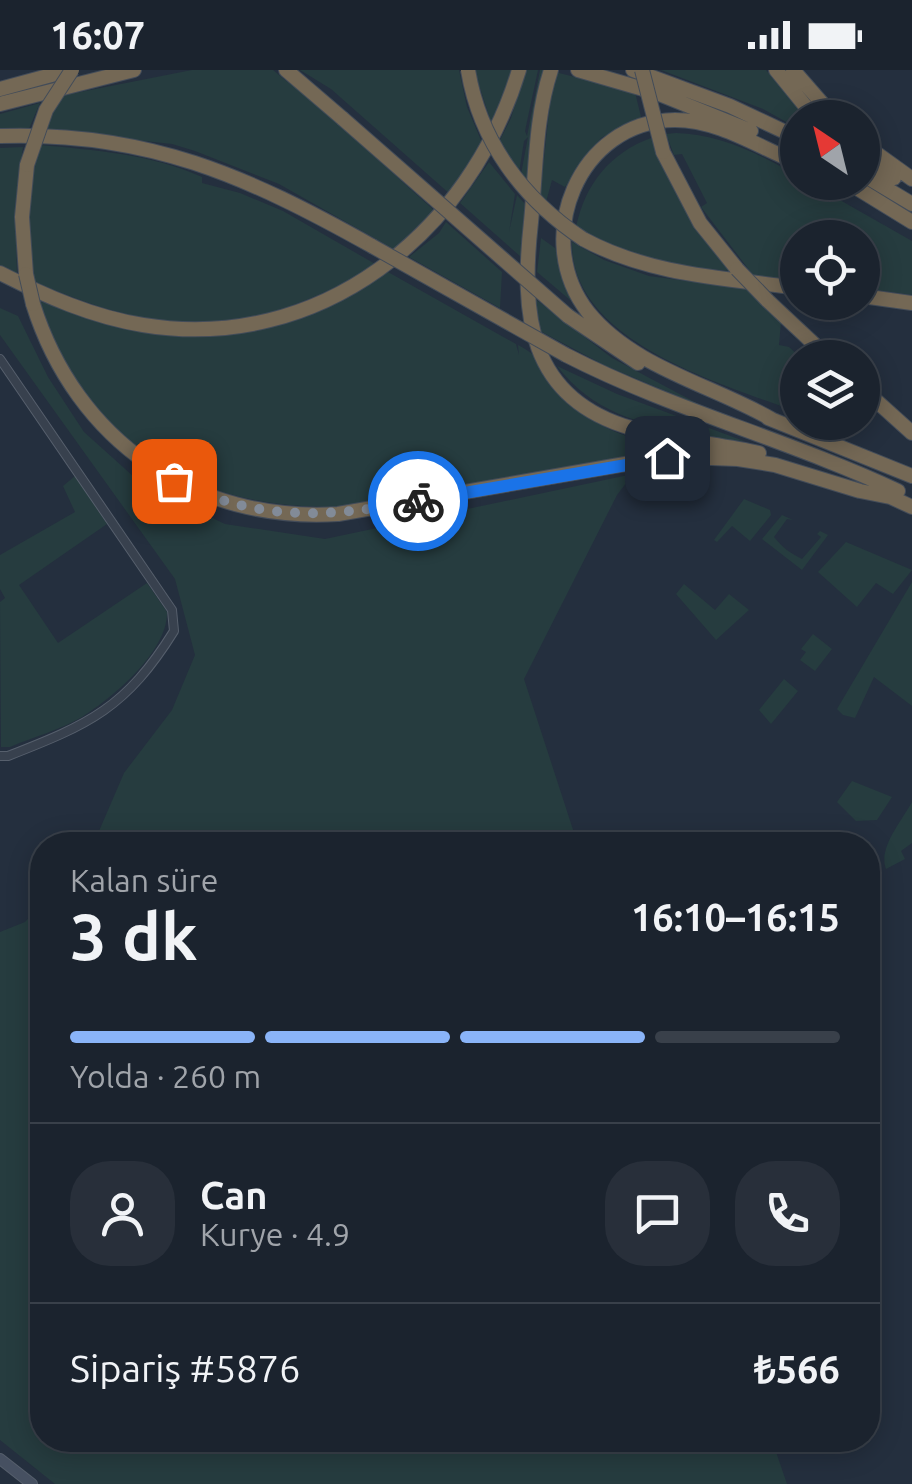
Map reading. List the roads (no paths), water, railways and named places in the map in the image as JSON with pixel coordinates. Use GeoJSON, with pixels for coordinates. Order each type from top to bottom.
{"type":"FeatureCollection","features":[{"type":"Feature","properties":{"kind":"highway"},"geometry":{"type":"LineString","coordinates":[[0,89],[71,70]]}},
{"type":"Feature","properties":{"kind":"highway"},"geometry":{"type":"LineString","coordinates":[[71,70],[46,110],[28,165],[22,230],[26,274],[33,304],[61,371],[89,410],[120,442],[162,474],[202,494],[241,507],[290,514],[363,511],[667,458],[738,458],[775,464],[860,491],[890,496]]}},
{"type":"Feature","properties":{"kind":"highway"},"geometry":{"type":"LineString","coordinates":[[0,104],[134,70]]}},
{"type":"Feature","properties":{"kind":"highway"},"geometry":{"type":"LineString","coordinates":[[286,70],[568,316],[614,349],[667,379],[730,406],[912,476]]}},
{"type":"Feature","properties":{"kind":"highway"},"geometry":{"type":"LineString","coordinates":[[468,70],[482,120],[509,170],[543,209],[583,239],[620,258],[651,267],[780,285]]}},
{"type":"Feature","properties":{"kind":"highway"},"geometry":{"type":"LineString","coordinates":[[0,273],[79,308],[164,328],[251,323],[316,304],[390,262],[450,204],[485,153],[506,109],[518,70]]}},
{"type":"Feature","properties":{"kind":"highway"},"geometry":{"type":"LineString","coordinates":[[551,70],[542,110],[526,282],[534,341],[560,383],[590,409],[619,424],[777,457],[826,471],[912,507]]}},
{"type":"Feature","properties":{"kind":"highway"},"geometry":{"type":"LineString","coordinates":[[578,70],[722,118],[780,146]]}},
{"type":"Feature","properties":{"kind":"highway"},"geometry":{"type":"LineString","coordinates":[[633,70],[730,106],[780,130]]}},
{"type":"Feature","properties":{"kind":"highway"},"geometry":{"type":"LineString","coordinates":[[642,70],[663,152],[700,222],[736,269],[810,340]]}},
{"type":"Feature","properties":{"kind":"highway"},"geometry":{"type":"LineString","coordinates":[[776,70],[800,100]]}},
{"type":"Feature","properties":{"kind":"highway"},"geometry":{"type":"LineString","coordinates":[[794,70],[820,100]]}},
{"type":"Feature","properties":{"kind":"highway"},"geometry":{"type":"LineString","coordinates":[[773,420],[651,360],[600,325],[584,307],[568,276],[563,247],[564,216],[572,189],[596,154],[622,134],[656,122],[688,121],[719,128],[780,154]]}},
{"type":"Feature","properties":{"kind":"highway"},"geometry":{"type":"LineString","coordinates":[[0,136],[94,140],[180,157],[267,190],[566,355],[652,396],[841,466],[912,497]]}},
{"type":"Feature","properties":{"kind":"highway"},"geometry":{"type":"LineString","coordinates":[[880,157],[912,179]]}},
{"type":"Feature","properties":{"kind":"highway"},"geometry":{"type":"LineString","coordinates":[[880,169],[912,188]]}},
{"type":"Feature","properties":{"kind":"highway"},"geometry":{"type":"LineString","coordinates":[[880,185],[912,204]]}},
{"type":"Feature","properties":{"kind":"highway"},"geometry":{"type":"LineString","coordinates":[[876,200],[912,222]]}},
{"type":"Feature","properties":{"kind":"highway"},"geometry":{"type":"LineString","coordinates":[[880,298],[912,302]]}},
{"type":"Feature","properties":{"kind":"highway"},"geometry":{"type":"LineString","coordinates":[[880,404],[912,433]]}},
{"type":"Feature","properties":{"kind":"main road"},"geometry":{"type":"LineString","coordinates":[[0,1459],[32,1484]]}},
{"type":"Feature","properties":{"kind":"street"},"geometry":{"type":"LineString","coordinates":[[0,359],[172,610],[174,631],[135,688],[96,717],[76,729],[0,756]]}}]}
